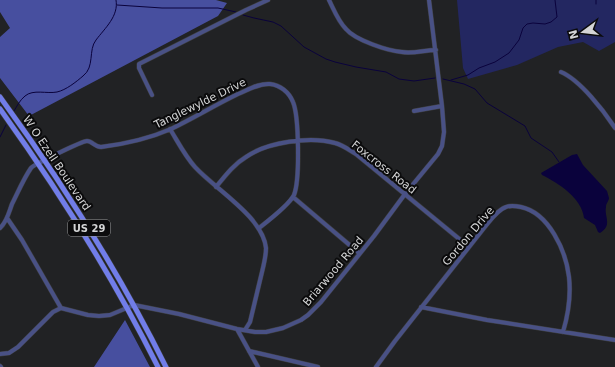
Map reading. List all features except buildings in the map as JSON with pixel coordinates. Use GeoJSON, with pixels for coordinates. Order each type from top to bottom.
{"type":"FeatureCollection","features":[{"type":"Feature","properties":{"kind":"main road","name":"W O Ezell Boulevard"},"geometry":{"type":"LineString","coordinates":[[0,97],[80,214],[134,305],[165,366]]}},
{"type":"Feature","properties":{"kind":"main road","name":"W O Ezell Boulevard"},"geometry":{"type":"LineString","coordinates":[[0,109],[39,164],[99,259],[158,367]]}},
{"type":"Feature","properties":{"kind":"street"},"geometry":{"type":"LineString","coordinates":[[152,95],[139,68],[139,64],[268,0]]}},
{"type":"Feature","properties":{"kind":"street"},"geometry":{"type":"LineString","coordinates":[[329,0],[343,26],[348,32],[355,36],[400,52],[436,50]]}},
{"type":"Feature","properties":{"kind":"street","name":"Briarwood Road"},"geometry":{"type":"LineString","coordinates":[[134,305],[179,314],[237,330],[266,332],[292,325],[308,315],[325,297],[374,236],[405,194],[438,154],[442,146],[444,132],[442,106],[429,0]]}},
{"type":"Feature","properties":{"kind":"street"},"geometry":{"type":"LineString","coordinates":[[561,72],[590,95],[604,111],[615,128]]}},
{"type":"Feature","properties":{"kind":"street","name":"Tanglewylde Drive"},"geometry":{"type":"LineString","coordinates":[[0,228],[4,225],[10,209],[32,166],[45,161],[72,146],[85,142],[89,142],[99,147],[113,146],[146,138],[170,129],[253,88],[270,84],[284,90],[293,102],[296,113],[298,178],[293,197]]}},
{"type":"Feature","properties":{"kind":"street"},"geometry":{"type":"LineString","coordinates":[[414,111],[442,106]]}},
{"type":"Feature","properties":{"kind":"street"},"geometry":{"type":"LineString","coordinates":[[170,129],[188,159],[216,187],[250,217],[259,228],[265,243],[265,256],[257,295],[250,322],[245,330]]}},
{"type":"Feature","properties":{"kind":"street","name":"Foxcross Road"},"geometry":{"type":"LineString","coordinates":[[216,187],[238,163],[251,153],[272,146],[297,141],[318,140],[341,145],[356,154],[469,247]]}},
{"type":"Feature","properties":{"kind":"street"},"geometry":{"type":"LineString","coordinates":[[259,228],[293,197],[359,253]]}},
{"type":"Feature","properties":{"kind":"street","name":"Gordon Drive"},"geometry":{"type":"LineString","coordinates":[[376,367],[394,341],[469,247],[492,219],[505,207],[516,206],[526,208],[542,218],[555,237],[568,271],[568,306],[563,332]]}},
{"type":"Feature","properties":{"kind":"street"},"geometry":{"type":"LineString","coordinates":[[7,218],[22,240],[61,308]]}},
{"type":"Feature","properties":{"kind":"street"},"geometry":{"type":"LineString","coordinates":[[0,354],[9,353],[18,347],[54,311],[61,308],[88,315],[99,316],[110,315],[134,305]]}},
{"type":"Feature","properties":{"kind":"street"},"geometry":{"type":"LineString","coordinates":[[421,307],[487,320],[615,340]]}},
{"type":"Feature","properties":{"kind":"street"},"geometry":{"type":"LineString","coordinates":[[237,330],[258,367]]}},
{"type":"Feature","properties":{"kind":"street"},"geometry":{"type":"LineString","coordinates":[[249,351],[318,367]]}},
{"type":"Feature","properties":{"kind":"shaded area"},"geometry":{"type":"Polygon","coordinates":[[[0,0],[216,0],[227,3],[218,16],[29,116],[0,78],[0,37],[10,28],[0,12],[0,0]]]}},
{"type":"Feature","properties":{"kind":"shaded area"},"geometry":{"type":"Polygon","coordinates":[[[457,0],[615,0],[615,42],[599,51],[583,42],[558,47],[517,65],[468,79],[463,68],[457,0]]]}},
{"type":"Feature","properties":{"kind":"shaded area"},"geometry":{"type":"Polygon","coordinates":[[[577,154],[583,165],[607,191],[609,200],[606,206],[607,224],[604,230],[600,233],[595,225],[584,218],[579,204],[574,198],[562,187],[541,173],[572,155],[577,154]]]}},
{"type":"Feature","properties":{"kind":"shaded area"},"geometry":{"type":"Polygon","coordinates":[[[125,320],[150,367],[94,367],[125,320]]]}},
{"type":"Feature","properties":{"kind":"waterway"},"geometry":{"type":"LineString","coordinates":[[14,111],[22,99],[28,94],[36,92],[60,91],[67,88],[87,72],[94,44],[113,17],[116,0]]}},
{"type":"Feature","properties":{"kind":"waterway"},"geometry":{"type":"LineString","coordinates":[[451,80],[468,75],[479,68],[495,62],[509,53],[519,40],[523,28],[527,24],[545,24],[551,22],[557,17],[555,0]]}},
{"type":"Feature","properties":{"kind":"waterway"},"geometry":{"type":"LineString","coordinates":[[117,5],[162,8],[218,8],[236,12]]}},
{"type":"Feature","properties":{"kind":"waterway"},"geometry":{"type":"LineString","coordinates":[[243,15],[273,22],[281,26],[304,47],[326,59],[335,62],[386,72],[399,79],[414,81],[435,78]]}},
{"type":"Feature","properties":{"kind":"waterway"},"geometry":{"type":"LineString","coordinates":[[443,79],[464,84],[475,89],[487,103],[525,126],[531,138],[552,152],[559,162]]}},
{"type":"Feature","properties":{"kind":"waterway"},"geometry":{"type":"LineString","coordinates":[[0,137],[6,125]]}}]}
